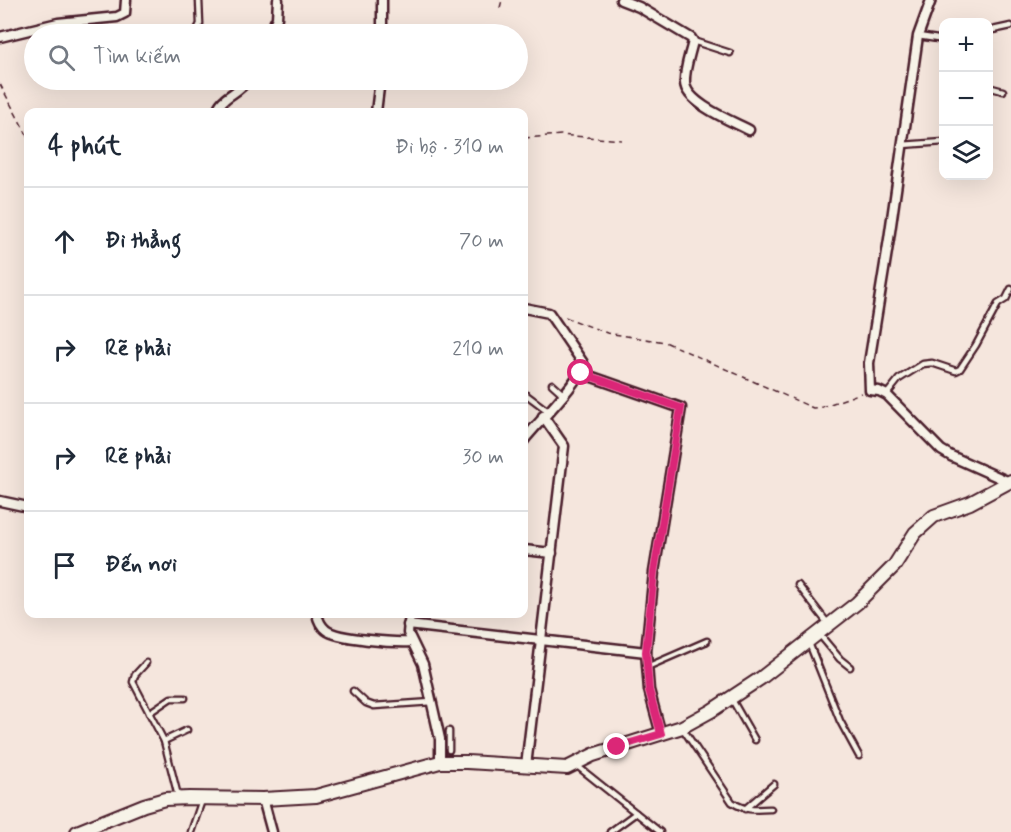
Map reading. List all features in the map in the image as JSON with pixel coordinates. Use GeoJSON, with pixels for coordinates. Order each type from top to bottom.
{"type":"FeatureCollection","features":[{"type":"Feature","properties":{"kind":"street"},"geometry":{"type":"LineString","coordinates":[[54,24],[117,17],[125,13],[126,0]]}},
{"type":"Feature","properties":{"kind":"street"},"geometry":{"type":"LineString","coordinates":[[274,24],[277,18],[278,0]]}},
{"type":"Feature","properties":{"kind":"street"},"geometry":{"type":"LineString","coordinates":[[382,0],[382,24]]}},
{"type":"Feature","properties":{"kind":"street"},"geometry":{"type":"LineString","coordinates":[[621,0],[641,3],[689,36],[693,41],[684,85],[688,94],[707,108],[749,130]]}},
{"type":"Feature","properties":{"kind":"street"},"geometry":{"type":"LineString","coordinates":[[931,0],[918,36],[869,363],[870,390],[887,394],[941,450],[1010,481]]}},
{"type":"Feature","properties":{"kind":"street"},"geometry":{"type":"LineString","coordinates":[[0,37],[24,31]]}},
{"type":"Feature","properties":{"kind":"street"},"geometry":{"type":"LineString","coordinates":[[219,108],[222,101],[239,90]]}},
{"type":"Feature","properties":{"kind":"street"},"geometry":{"type":"LineString","coordinates":[[376,108],[379,90]]}},
{"type":"Feature","properties":{"kind":"street"},"geometry":{"type":"LineString","coordinates":[[528,309],[549,313],[582,358],[583,368],[528,435]]}},
{"type":"Feature","properties":{"kind":"street"},"geometry":{"type":"LineString","coordinates":[[581,373],[681,408],[654,572],[646,652],[649,690],[661,734]]}},
{"type":"Feature","properties":{"kind":"street"},"geometry":{"type":"LineString","coordinates":[[526,766],[564,446],[545,414]]}},
{"type":"Feature","properties":{"kind":"street"},"geometry":{"type":"LineString","coordinates":[[77,832],[165,799],[263,799],[316,796],[447,758],[567,768],[574,763],[617,747],[682,727],[731,698],[857,603],[894,566],[915,533],[934,516],[970,503],[1010,481]]}},
{"type":"Feature","properties":{"kind":"street"},"geometry":{"type":"LineString","coordinates":[[0,501],[24,506]]}},
{"type":"Feature","properties":{"kind":"street"},"geometry":{"type":"LineString","coordinates":[[528,550],[552,553]]}},
{"type":"Feature","properties":{"kind":"street"},"geometry":{"type":"LineString","coordinates":[[319,618],[323,627],[333,633],[379,641],[411,642]]}},
{"type":"Feature","properties":{"kind":"street"},"geometry":{"type":"LineString","coordinates":[[409,618],[408,633],[423,664],[440,738],[447,758]]}},
{"type":"Feature","properties":{"kind":"street"},"geometry":{"type":"LineString","coordinates":[[408,625],[646,652]]}},
{"type":"Feature","properties":{"kind":"street"},"geometry":{"type":"LineString","coordinates":[[263,799],[272,832]]}},
{"type":"Feature","properties":{"kind":"lane"},"geometry":{"type":"LineString","coordinates":[[199,0],[200,24]]}},
{"type":"Feature","properties":{"kind":"lane"},"geometry":{"type":"LineString","coordinates":[[993,30],[1011,26]]}},
{"type":"Feature","properties":{"kind":"lane"},"geometry":{"type":"LineString","coordinates":[[918,36],[939,39]]}},
{"type":"Feature","properties":{"kind":"lane"},"geometry":{"type":"LineString","coordinates":[[693,41],[730,53]]}},
{"type":"Feature","properties":{"kind":"lane"},"geometry":{"type":"LineString","coordinates":[[993,89],[1003,92]]}},
{"type":"Feature","properties":{"kind":"lane"},"geometry":{"type":"LineString","coordinates":[[902,145],[939,142]]}},
{"type":"Feature","properties":{"kind":"lane"},"geometry":{"type":"LineString","coordinates":[[887,394],[899,379],[923,364],[932,363],[956,371],[960,369],[998,304],[1006,298],[1011,289]]}},
{"type":"Feature","properties":{"kind":"lane"},"geometry":{"type":"LineString","coordinates":[[552,384],[563,394]]}},
{"type":"Feature","properties":{"kind":"lane"},"geometry":{"type":"LineString","coordinates":[[528,397],[545,414]]}},
{"type":"Feature","properties":{"kind":"lane"},"geometry":{"type":"LineString","coordinates":[[798,585],[818,633],[840,721],[859,756]]}},
{"type":"Feature","properties":{"kind":"lane"},"geometry":{"type":"LineString","coordinates":[[818,633],[850,667]]}},
{"type":"Feature","properties":{"kind":"lane"},"geometry":{"type":"LineString","coordinates":[[647,667],[707,641]]}},
{"type":"Feature","properties":{"kind":"lane"},"geometry":{"type":"LineString","coordinates":[[146,663],[135,675],[133,682],[164,741],[179,798]]}},
{"type":"Feature","properties":{"kind":"lane"},"geometry":{"type":"LineString","coordinates":[[354,691],[366,704],[374,706],[432,702]]}},
{"type":"Feature","properties":{"kind":"lane"},"geometry":{"type":"LineString","coordinates":[[149,713],[171,698],[185,698]]}},
{"type":"Feature","properties":{"kind":"lane"},"geometry":{"type":"LineString","coordinates":[[731,698],[755,740]]}},
{"type":"Feature","properties":{"kind":"lane"},"geometry":{"type":"LineString","coordinates":[[682,727],[732,802],[745,809],[771,809]]}},
{"type":"Feature","properties":{"kind":"lane"},"geometry":{"type":"LineString","coordinates":[[164,741],[187,730]]}},
{"type":"Feature","properties":{"kind":"lane"},"geometry":{"type":"LineString","coordinates":[[447,758],[450,731]]}},
{"type":"Feature","properties":{"kind":"lane"},"geometry":{"type":"LineString","coordinates":[[574,763],[660,832]]}},
{"type":"Feature","properties":{"kind":"lane"},"geometry":{"type":"LineString","coordinates":[[745,809],[774,784]]}},
{"type":"Feature","properties":{"kind":"lane"},"geometry":{"type":"LineString","coordinates":[[191,832],[203,798]]}},
{"type":"Feature","properties":{"kind":"lane"},"geometry":{"type":"LineString","coordinates":[[610,832],[636,813]]}},
{"type":"Feature","properties":{"kind":"path"},"geometry":{"type":"LineString","coordinates":[[500,8],[502,0]]}},
{"type":"Feature","properties":{"kind":"path"},"geometry":{"type":"LineString","coordinates":[[0,84],[24,129]]}},
{"type":"Feature","properties":{"kind":"path"},"geometry":{"type":"LineString","coordinates":[[528,138],[561,135],[622,140]]}},
{"type":"Feature","properties":{"kind":"path"},"geometry":{"type":"LineString","coordinates":[[549,313],[607,333],[664,342],[813,408],[870,390]]}},
{"type":"Feature","properties":{"kind":"route"},"geometry":{"type":"LineString","coordinates":[[581,373],[681,408],[654,572],[646,652],[649,690],[661,734],[617,747]]}}]}
